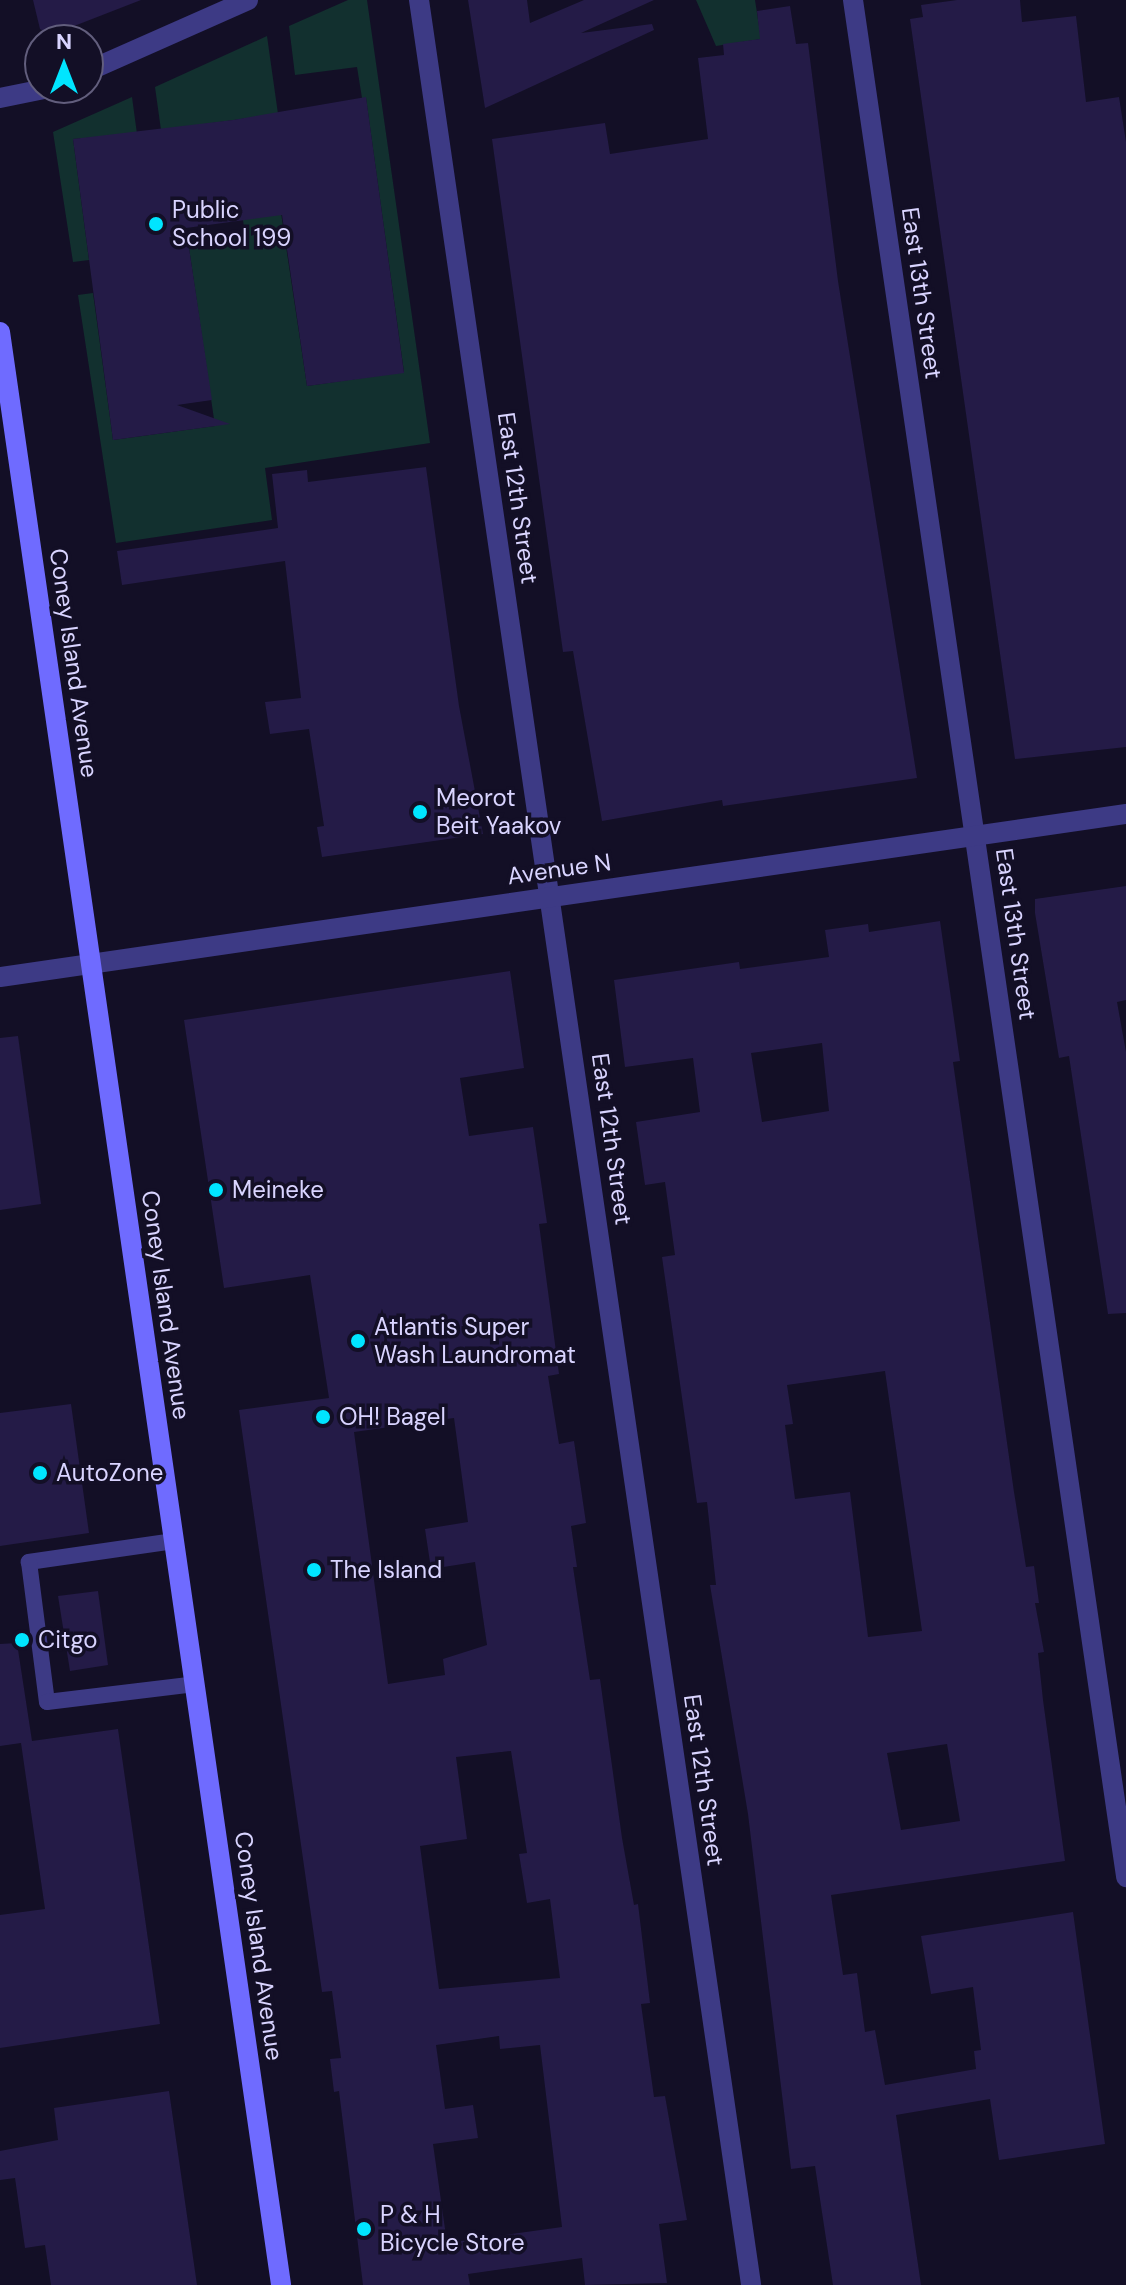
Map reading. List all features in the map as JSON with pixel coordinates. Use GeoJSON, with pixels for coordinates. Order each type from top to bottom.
{"type":"FeatureCollection","features":[{"type":"Feature","properties":{"kind":"main road","name":"Coney Island Avenue"},"geometry":{"type":"LineString","coordinates":[[1,342],[281,2285]]}},
{"type":"Feature","properties":{"kind":"street"},"geometry":{"type":"LineString","coordinates":[[104,64],[248,0]]}},
{"type":"Feature","properties":{"kind":"street","name":"East 12th Street"},"geometry":{"type":"LineString","coordinates":[[419,0],[751,2285]]}},
{"type":"Feature","properties":{"kind":"street","name":"East 13th Street"},"geometry":{"type":"LineString","coordinates":[[853,0],[1126,1877]]}},
{"type":"Feature","properties":{"kind":"street"},"geometry":{"type":"LineString","coordinates":[[0,98],[24,93]]}},
{"type":"Feature","properties":{"kind":"street","name":"Avenue N"},"geometry":{"type":"LineString","coordinates":[[0,977],[1126,814]]}},
{"type":"Feature","properties":{"kind":"lane"},"geometry":{"type":"LineString","coordinates":[[174,1541],[29,1562],[47,1702],[195,1684]]}},
{"type":"Feature","properties":{"kind":"green space"},"geometry":{"type":"Polygon","coordinates":[[[348,0],[367,0],[430,443],[265,468],[272,520],[116,543],[78,295],[93,293],[113,440],[215,426],[187,234],[200,233],[202,241],[245,234],[242,213],[281,213],[307,386],[404,372],[366,98],[362,98],[357,67],[295,75],[289,26],[348,0]]]}},
{"type":"Feature","properties":{"kind":"green space"},"geometry":{"type":"Polygon","coordinates":[[[696,0],[755,0],[761,39],[716,46],[696,0]]]}},
{"type":"Feature","properties":{"kind":"green space"},"geometry":{"type":"Polygon","coordinates":[[[267,36],[278,114],[161,130],[155,87],[267,36]]]}},
{"type":"Feature","properties":{"kind":"green space"},"geometry":{"type":"Polygon","coordinates":[[[132,97],[137,134],[73,139],[89,260],[73,262],[53,132],[132,97]]]}},
{"type":"Feature","properties":{"kind":"building"},"geometry":{"type":"Polygon","coordinates":[[[33,0],[141,0],[79,24],[39,24],[33,0]]]}},
{"type":"Feature","properties":{"kind":"building"},"geometry":{"type":"Polygon","coordinates":[[[468,0],[527,0],[530,23],[584,0],[654,0],[581,33],[652,24],[654,30],[485,108],[468,0]]]}},
{"type":"Feature","properties":{"kind":"building"},"geometry":{"type":"Polygon","coordinates":[[[957,0],[1020,0],[1022,22],[1076,16],[1086,102],[1119,97],[1126,142],[1126,747],[1015,759],[910,19],[923,17],[921,5],[957,0]]]}},
{"type":"Feature","properties":{"kind":"building"},"geometry":{"type":"Polygon","coordinates":[[[790,6],[796,44],[808,43],[838,281],[917,778],[723,806],[722,800],[602,821],[573,651],[563,652],[492,139],[605,123],[610,154],[708,139],[698,58],[724,55],[723,44],[760,39],[757,11],[790,6]]]}},
{"type":"Feature","properties":{"kind":"building","name":"Public School 199"},"geometry":{"type":"Polygon","coordinates":[[[366,97],[404,373],[307,386],[282,215],[186,228],[212,400],[177,405],[230,424],[113,440],[73,139],[233,120],[366,97]]]}},
{"type":"Feature","properties":{"kind":"building"},"geometry":{"type":"Polygon","coordinates":[[[426,467],[459,706],[483,834],[322,857],[317,827],[324,826],[309,729],[270,734],[265,702],[301,698],[285,561],[122,585],[117,551],[278,528],[272,474],[307,470],[308,482],[426,467]]]}},
{"type":"Feature","properties":{"kind":"building"},"geometry":{"type":"Polygon","coordinates":[[[1126,886],[1126,1000],[1117,1002],[1126,1052],[1126,1313],[1108,1314],[1069,1056],[1059,1058],[1035,899],[1126,886]]]}},
{"type":"Feature","properties":{"kind":"building"},"geometry":{"type":"Polygon","coordinates":[[[940,921],[960,1061],[953,1062],[1014,1492],[1026,1567],[1034,1566],[1039,1603],[1035,1603],[1044,1652],[1038,1653],[1065,1861],[831,1895],[843,1975],[857,1973],[865,2032],[875,2030],[885,2085],[976,2069],[974,2051],[981,2050],[973,1987],[931,1994],[921,1936],[1073,1912],[1105,2144],[999,2160],[990,2099],[896,2115],[921,2285],[833,2285],[815,2166],[791,2169],[748,1814],[710,1585],[716,1585],[707,1502],[697,1503],[662,1257],[675,1255],[665,1182],[645,1185],[636,1122],[700,1112],[693,1058],[625,1067],[614,980],[739,962],[740,969],[829,957],[825,930],[868,924],[869,932],[940,921]],[[822,1043],[751,1053],[762,1122],[829,1111],[822,1043]],[[885,1371],[787,1385],[793,1424],[785,1425],[795,1499],[850,1492],[868,1637],[922,1631],[885,1371]],[[947,1744],[887,1753],[901,1830],[960,1821],[947,1744]]]}},
{"type":"Feature","properties":{"kind":"building"},"geometry":{"type":"Polygon","coordinates":[[[510,971],[524,1068],[460,1078],[469,1136],[533,1127],[547,1223],[539,1224],[559,1374],[548,1376],[559,1444],[574,1441],[586,1523],[571,1526],[577,1567],[573,1567],[590,1680],[600,1679],[622,1838],[634,1905],[638,1904],[650,2003],[641,2004],[654,2097],[665,2096],[687,2220],[659,2224],[667,2283],[585,2285],[582,2258],[468,2274],[470,2285],[363,2285],[339,2091],[334,2092],[330,2059],[341,2058],[332,1991],[322,1992],[239,1410],[329,1398],[310,1275],[224,1288],[184,1020],[510,971]],[[454,1418],[354,1432],[388,1684],[445,1675],[443,1659],[487,1645],[475,1562],[431,1569],[425,1529],[468,1522],[454,1418]],[[511,1751],[456,1757],[467,1839],[420,1846],[439,1989],[560,1978],[550,1899],[527,1903],[519,1854],[527,1853],[511,1751]],[[499,2036],[436,2045],[445,2109],[473,2105],[478,2138],[433,2144],[447,2243],[562,2227],[540,2045],[500,2049],[499,2036]]]}},
{"type":"Feature","properties":{"kind":"building"},"geometry":{"type":"Polygon","coordinates":[[[18,1036],[41,1204],[0,1210],[0,1038],[18,1036]]]}},
{"type":"Feature","properties":{"kind":"building","name":"AutoZone"},"geometry":{"type":"Polygon","coordinates":[[[71,1404],[89,1533],[0,1546],[0,1413],[71,1404]]]}},
{"type":"Feature","properties":{"kind":"building"},"geometry":{"type":"Polygon","coordinates":[[[98,1591],[108,1665],[70,1671],[58,1596],[98,1591]]]}},
{"type":"Feature","properties":{"kind":"building"},"geometry":{"type":"Polygon","coordinates":[[[17,1643],[32,1741],[118,1729],[160,2024],[0,2048],[0,1915],[45,1909],[21,1743],[0,1746],[0,1644],[17,1643]]]}},
{"type":"Feature","properties":{"kind":"building"},"geometry":{"type":"Polygon","coordinates":[[[169,2091],[197,2285],[51,2285],[45,2245],[25,2248],[15,2178],[0,2180],[0,2151],[58,2140],[54,2108],[169,2091]]]}},
{"type":"Feature","properties":{"kind":"place","name":"Public School 199"},"geometry":{"type":"Point","coordinates":[156,224]}},
{"type":"Feature","properties":{"kind":"place","name":"Meorot Beit Yaakov"},"geometry":{"type":"Point","coordinates":[420,812]}},
{"type":"Feature","properties":{"kind":"place","name":"Meineke"},"geometry":{"type":"Point","coordinates":[216,1190]}},
{"type":"Feature","properties":{"kind":"place","name":"Atlantis Super Wash Laundromat"},"geometry":{"type":"Point","coordinates":[358,1341]}},
{"type":"Feature","properties":{"kind":"place","name":"OH! Bagel"},"geometry":{"type":"Point","coordinates":[323,1417]}},
{"type":"Feature","properties":{"kind":"place","name":"AutoZone"},"geometry":{"type":"Point","coordinates":[40,1473]}},
{"type":"Feature","properties":{"kind":"place","name":"The Island"},"geometry":{"type":"Point","coordinates":[314,1570]}},
{"type":"Feature","properties":{"kind":"place","name":"Citgo"},"geometry":{"type":"Point","coordinates":[22,1640]}},
{"type":"Feature","properties":{"kind":"place","name":"P & H Bicycle Store"},"geometry":{"type":"Point","coordinates":[364,2229]}}]}
